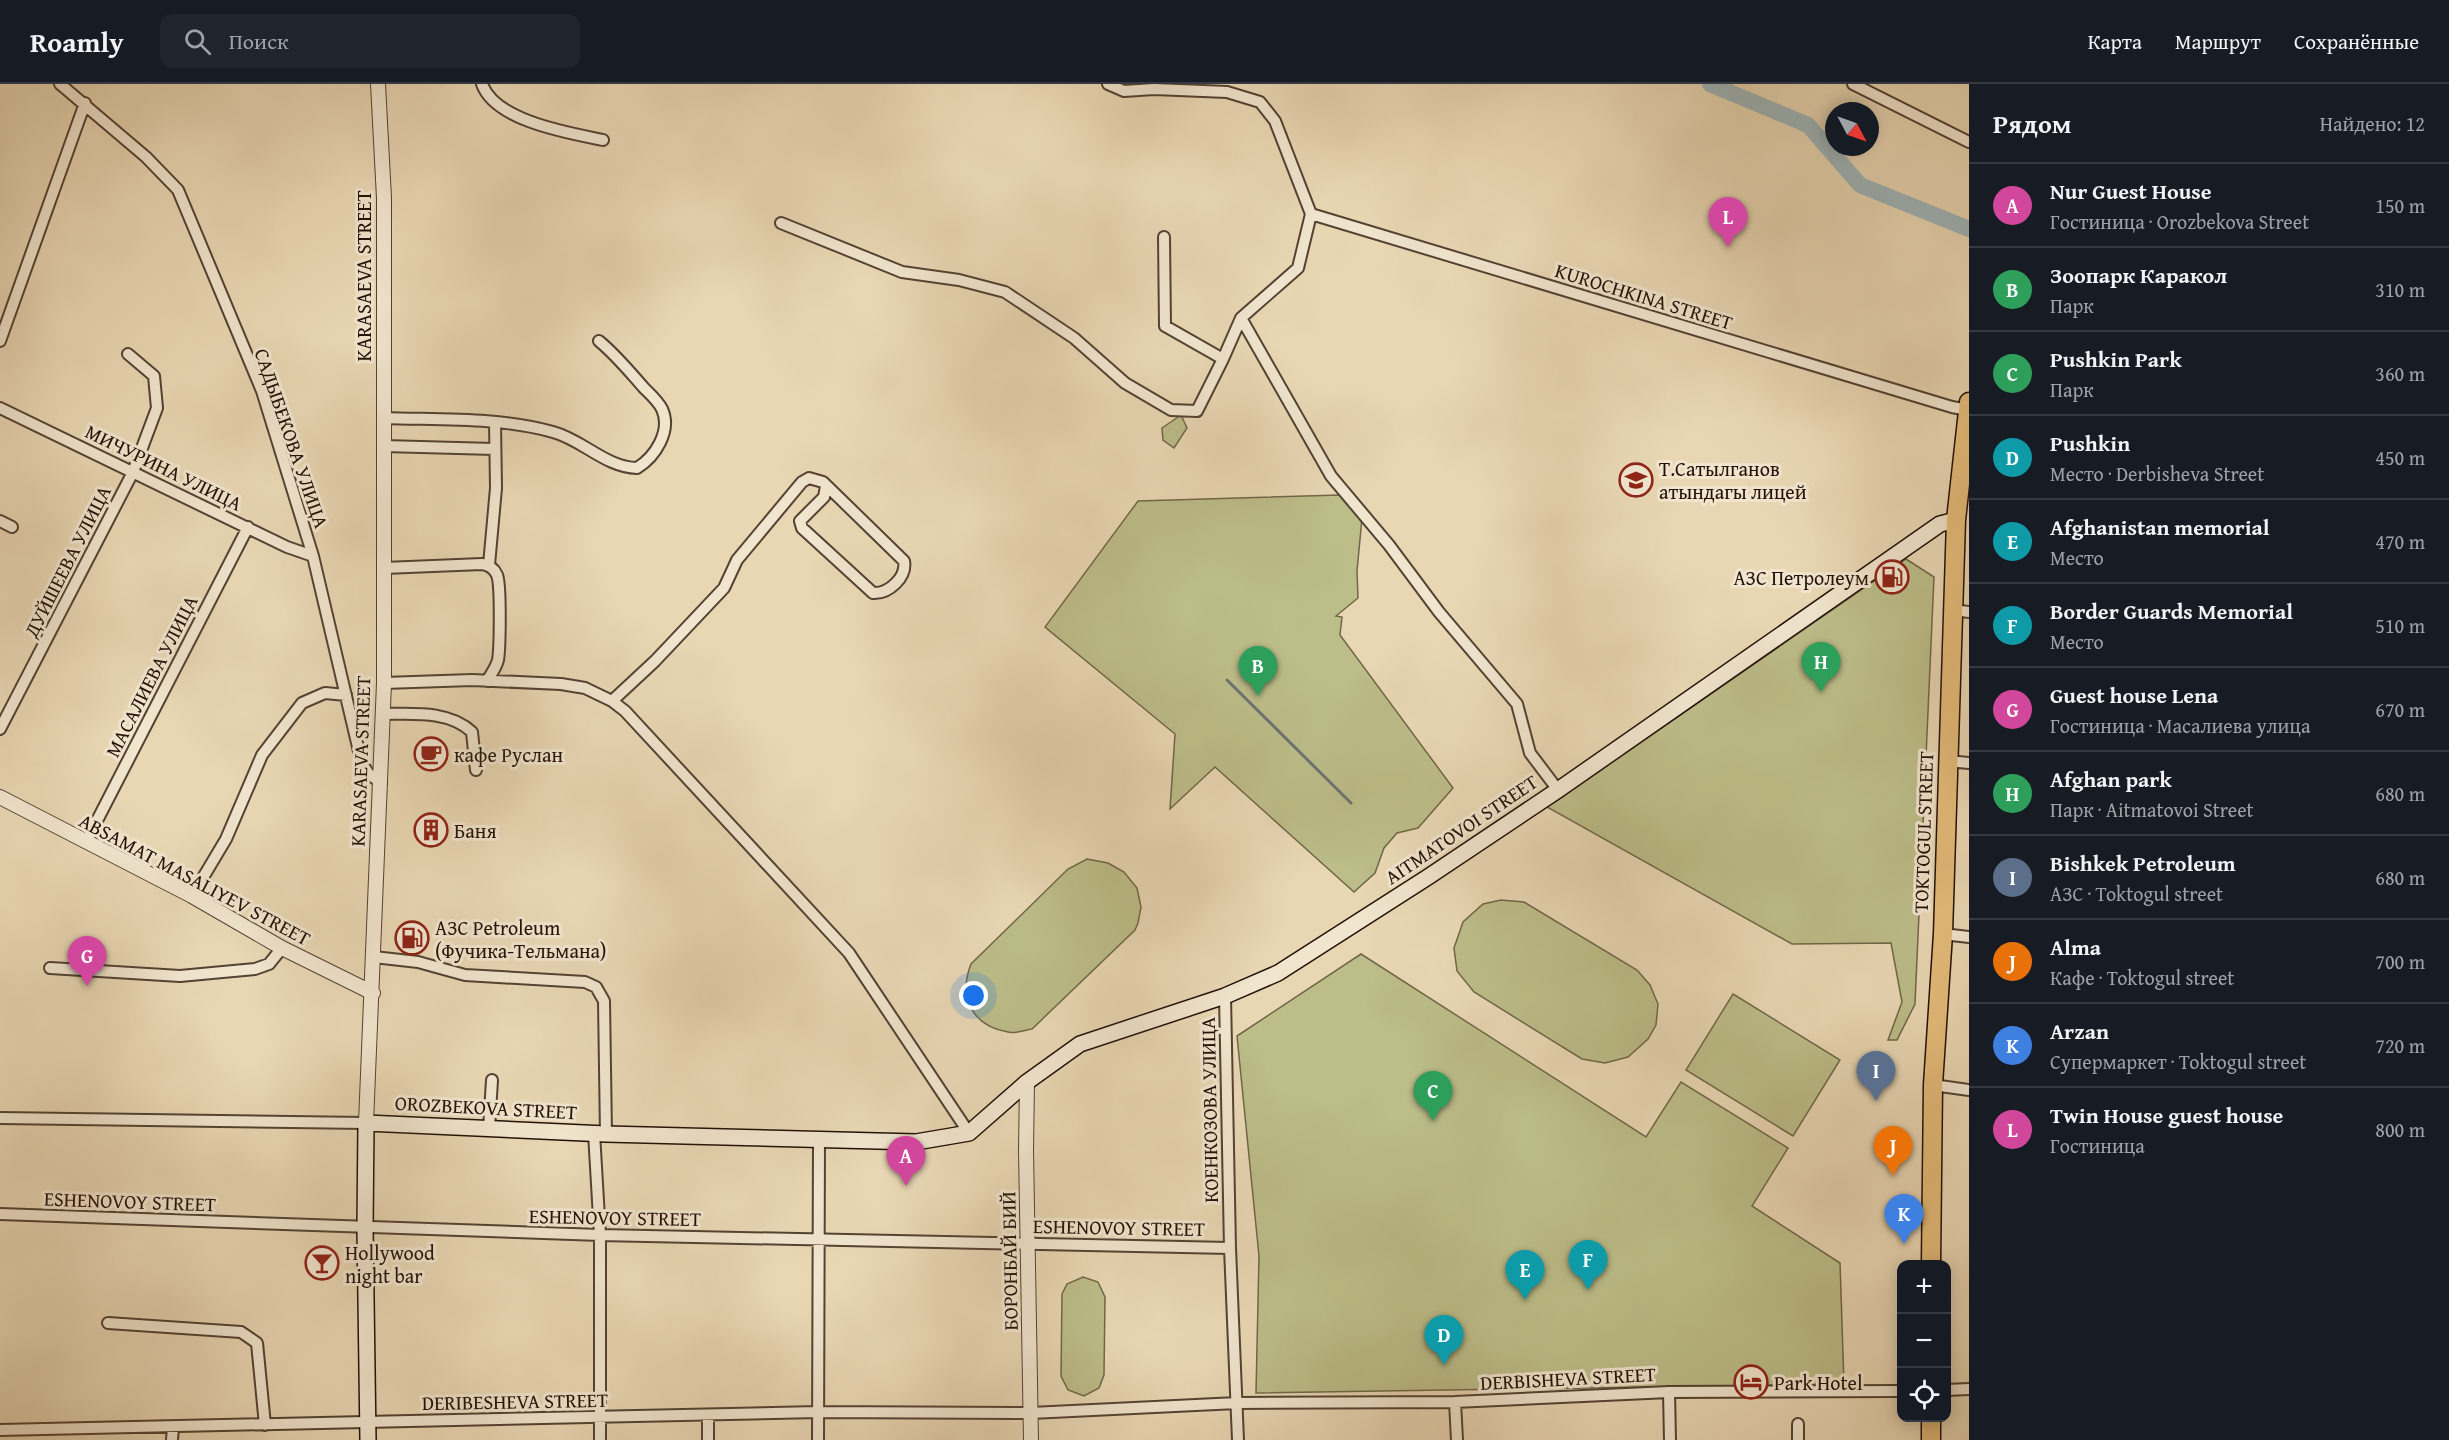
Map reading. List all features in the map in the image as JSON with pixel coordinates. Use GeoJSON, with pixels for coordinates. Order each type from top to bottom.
{"type":"FeatureCollection","features":[{"type":"Feature","properties":{"kind":"highway","name":"TOKTOGUL STREET"},"geometry":{"type":"LineString","coordinates":[[1931,1260],[1933,1085],[1943,934],[1948,761],[1961,611],[1956,520],[1965,465],[1968,406]]}},
{"type":"Feature","properties":{"kind":"highway"},"geometry":{"type":"LineString","coordinates":[[1931,1422],[1931,1440]]}},
{"type":"Feature","properties":{"kind":"main road","name":"AITMATOVOI STREET"},"geometry":{"type":"LineString","coordinates":[[969,1133],[1027,1082],[1080,1044],[1225,996],[1278,973],[1558,790],[1940,524],[1956,520]]}},
{"type":"Feature","properties":{"kind":"main road","name":"OROZBEKOVA STREET"},"geometry":{"type":"LineString","coordinates":[[366,1123],[600,1134],[916,1142],[969,1133]]}},
{"type":"Feature","properties":{"kind":"main road","name":"KARASAEVA STREET"},"geometry":{"type":"LineString","coordinates":[[366,1123],[368,1440]]}},
{"type":"Feature","properties":{"kind":"street","name":"САДЫБЕКОВА УЛИЦА"},"geometry":{"type":"LineString","coordinates":[[60,84],[146,157],[178,190],[262,391],[313,556],[362,764],[369,774],[381,783]]}},
{"type":"Feature","properties":{"kind":"street","name":"KARASAEVA STREET"},"geometry":{"type":"LineString","coordinates":[[366,1123],[384,683],[384,198],[378,84]]}},
{"type":"Feature","properties":{"kind":"street"},"geometry":{"type":"LineString","coordinates":[[482,84],[486,96],[507,110],[542,127],[603,140]]}},
{"type":"Feature","properties":{"kind":"street"},"geometry":{"type":"LineString","coordinates":[[781,223],[902,272],[958,280],[1005,292],[1074,338],[1125,383],[1171,410],[1197,411],[1241,318],[1298,268],[1311,214],[1275,121],[1260,102],[1227,92],[1154,89],[1124,91],[1108,84]]}},
{"type":"Feature","properties":{"kind":"street"},"geometry":{"type":"LineString","coordinates":[[1853,84],[1969,142]]}},
{"type":"Feature","properties":{"kind":"street"},"geometry":{"type":"LineString","coordinates":[[0,341],[85,103]]}},
{"type":"Feature","properties":{"kind":"street","name":"KUROCHKINA STREET"},"geometry":{"type":"LineString","coordinates":[[1311,214],[1952,407],[1968,406]]}},
{"type":"Feature","properties":{"kind":"street"},"geometry":{"type":"LineString","coordinates":[[1164,237],[1165,326],[1223,359]]}},
{"type":"Feature","properties":{"kind":"street"},"geometry":{"type":"LineString","coordinates":[[1241,318],[1331,476],[1389,545],[1439,612],[1517,704],[1530,753],[1558,790]]}},
{"type":"Feature","properties":{"kind":"street"},"geometry":{"type":"LineString","coordinates":[[384,418],[495,422],[535,427],[558,433],[611,462],[627,468],[637,468],[650,459],[661,440],[665,420],[661,408],[617,356],[599,341]]}},
{"type":"Feature","properties":{"kind":"street","name":"ДУЙШЕЕВА УЛИЦА"},"geometry":{"type":"LineString","coordinates":[[0,729],[133,472],[157,408],[154,376],[128,354]]}},
{"type":"Feature","properties":{"kind":"street","name":"МИЧУРИНА УЛИЦА"},"geometry":{"type":"LineString","coordinates":[[0,408],[287,547],[313,556]]}},
{"type":"Feature","properties":{"kind":"street"},"geometry":{"type":"LineString","coordinates":[[487,681],[498,662],[499,649],[499,582],[497,575],[489,566],[496,488],[495,422]]}},
{"type":"Feature","properties":{"kind":"street"},"geometry":{"type":"LineString","coordinates":[[384,446],[494,449]]}},
{"type":"Feature","properties":{"kind":"street"},"geometry":{"type":"LineString","coordinates":[[612,701],[655,661],[724,588],[736,560],[802,482],[809,478],[817,479],[826,486],[904,561],[903,574],[887,590],[873,593],[800,524],[804,516],[824,497],[826,486]]}},
{"type":"Feature","properties":{"kind":"street"},"geometry":{"type":"LineString","coordinates":[[0,521],[12,527]]}},
{"type":"Feature","properties":{"kind":"street","name":"МАСАЛИЕВА УЛИЦА"},"geometry":{"type":"LineString","coordinates":[[86,842],[248,527]]}},
{"type":"Feature","properties":{"kind":"street"},"geometry":{"type":"LineString","coordinates":[[384,568],[489,566]]}},
{"type":"Feature","properties":{"kind":"street"},"geometry":{"type":"LineString","coordinates":[[384,683],[487,681],[561,684],[585,688],[612,701],[625,711],[849,953],[969,1133]]}},
{"type":"Feature","properties":{"kind":"street"},"geometry":{"type":"LineString","coordinates":[[192,896],[226,839],[262,754],[302,703],[325,693],[346,695]]}},
{"type":"Feature","properties":{"kind":"street"},"geometry":{"type":"LineString","coordinates":[[383,714],[430,714],[465,725],[472,732],[476,770]]}},
{"type":"Feature","properties":{"kind":"street"},"geometry":{"type":"LineString","coordinates":[[1948,761],[1969,764]]}},
{"type":"Feature","properties":{"kind":"street","name":"ABSAMAT MASALIYEV STREET"},"geometry":{"type":"LineString","coordinates":[[0,797],[192,896],[282,948],[373,993]]}},
{"type":"Feature","properties":{"kind":"street"},"geometry":{"type":"LineString","coordinates":[[1943,934],[1969,937]]}},
{"type":"Feature","properties":{"kind":"street"},"geometry":{"type":"LineString","coordinates":[[50,968],[180,976],[255,969],[269,964],[282,948]]}},
{"type":"Feature","properties":{"kind":"street"},"geometry":{"type":"LineString","coordinates":[[374,957],[418,962],[465,975],[585,982],[596,987],[603,1001],[600,1134],[600,1440]]}},
{"type":"Feature","properties":{"kind":"street","name":"КОЕНКОЗОВА УЛИЦА"},"geometry":{"type":"LineString","coordinates":[[1225,996],[1230,1248],[1238,1440]]}},
{"type":"Feature","properties":{"kind":"street"},"geometry":{"type":"LineString","coordinates":[[489,1129],[492,1080]]}},
{"type":"Feature","properties":{"kind":"street","name":"БОРОНБАЙ БИЙ"},"geometry":{"type":"LineString","coordinates":[[1027,1082],[1031,1440]]}},
{"type":"Feature","properties":{"kind":"street"},"geometry":{"type":"LineString","coordinates":[[1933,1085],[1969,1089]]}},
{"type":"Feature","properties":{"kind":"street","name":"OROZBEKOVA STREET"},"geometry":{"type":"LineString","coordinates":[[0,1118],[366,1123]]}},
{"type":"Feature","properties":{"kind":"street"},"geometry":{"type":"LineString","coordinates":[[818,1440],[819,1138]]}},
{"type":"Feature","properties":{"kind":"street","name":"ESHENOVOY STREET"},"geometry":{"type":"LineString","coordinates":[[0,1214],[600,1235],[1230,1248]]}},
{"type":"Feature","properties":{"kind":"street"},"geometry":{"type":"LineString","coordinates":[[108,1323],[241,1332],[250,1336],[257,1343],[265,1425]]}},
{"type":"Feature","properties":{"kind":"street"},"geometry":{"type":"LineString","coordinates":[[1951,1390],[1969,1389]]}},
{"type":"Feature","properties":{"kind":"street","name":"DERBISHEVA STREET"},"geometry":{"type":"LineString","coordinates":[[1031,1413],[1237,1403],[1455,1402],[1669,1392],[1897,1391]]}},
{"type":"Feature","properties":{"kind":"street"},"geometry":{"type":"LineString","coordinates":[[1669,1392],[1670,1440]]}},
{"type":"Feature","properties":{"kind":"street"},"geometry":{"type":"LineString","coordinates":[[1455,1402],[1457,1440]]}},
{"type":"Feature","properties":{"kind":"street","name":"DERIBESHEVA STREET"},"geometry":{"type":"LineString","coordinates":[[0,1430],[818,1412],[1031,1413]]}},
{"type":"Feature","properties":{"kind":"street"},"geometry":{"type":"LineString","coordinates":[[708,1415],[708,1440]]}},
{"type":"Feature","properties":{"kind":"street"},"geometry":{"type":"LineString","coordinates":[[1798,1424],[1798,1440]]}},
{"type":"Feature","properties":{"kind":"street"},"geometry":{"type":"LineString","coordinates":[[172,1440],[173,1427]]}},
{"type":"Feature","properties":{"kind":"green space"},"geometry":{"type":"Polygon","coordinates":[[[1181,415],[1187,428],[1174,448],[1163,440],[1162,428],[1181,415]]]}},
{"type":"Feature","properties":{"kind":"green space"},"geometry":{"type":"Polygon","coordinates":[[[1340,495],[1362,518],[1357,571],[1358,598],[1336,616],[1342,617],[1340,635],[1453,788],[1418,828],[1397,833],[1384,848],[1375,873],[1354,892],[1215,767],[1170,809],[1175,734],[1045,627],[1138,501],[1340,495]]]}},
{"type":"Feature","properties":{"kind":"green space"},"geometry":{"type":"Polygon","coordinates":[[[1906,559],[1934,577],[1915,1004],[1897,1040],[1888,1040],[1902,1002],[1891,943],[1792,944],[1547,807],[1906,559]]]}},
{"type":"Feature","properties":{"kind":"green space"},"geometry":{"type":"Polygon","coordinates":[[[1087,859],[1108,863],[1124,872],[1137,888],[1141,907],[1135,930],[1032,1029],[1011,1032],[996,1029],[985,1023],[977,1017],[968,998],[967,976],[971,964],[1068,869],[1087,859]]]}},
{"type":"Feature","properties":{"kind":"green space"},"geometry":{"type":"Polygon","coordinates":[[[1501,900],[1524,902],[1637,970],[1650,985],[1658,1004],[1656,1025],[1648,1039],[1628,1057],[1605,1063],[1582,1059],[1474,992],[1457,971],[1454,948],[1463,922],[1483,904],[1501,900]]]}},
{"type":"Feature","properties":{"kind":"green space"},"geometry":{"type":"Polygon","coordinates":[[[1361,954],[1646,1137],[1681,1082],[1788,1148],[1752,1206],[1840,1263],[1844,1384],[1256,1393],[1259,1256],[1237,1036],[1361,954]]]}},
{"type":"Feature","properties":{"kind":"green space"},"geometry":{"type":"Polygon","coordinates":[[[1733,994],[1840,1060],[1793,1136],[1686,1070],[1733,994]]]}},
{"type":"Feature","properties":{"kind":"green space"},"geometry":{"type":"Polygon","coordinates":[[[1083,1277],[1098,1282],[1105,1297],[1104,1375],[1099,1388],[1084,1396],[1068,1390],[1061,1376],[1062,1294],[1067,1284],[1083,1277]]]}},
{"type":"Feature","properties":{"kind":"waterway"},"geometry":{"type":"LineString","coordinates":[[1710,84],[1808,125],[1860,185],[1969,229]]}},
{"type":"Feature","properties":{"kind":"waterway"},"geometry":{"type":"LineString","coordinates":[[1227,680],[1351,803]]}},
{"type":"Feature","properties":{"kind":"place","name":"Twin House guest house"},"geometry":{"type":"Point","coordinates":[1728,247]}},
{"type":"Feature","properties":{"kind":"place","name":"Т.Сатылганов атындагы лицей"},"geometry":{"type":"Point","coordinates":[1636,480]}},
{"type":"Feature","properties":{"kind":"place","name":"АЗС Петролеум"},"geometry":{"type":"Point","coordinates":[1892,577]}},
{"type":"Feature","properties":{"kind":"place","name":"Afghan park"},"geometry":{"type":"Point","coordinates":[1821,692]}},
{"type":"Feature","properties":{"kind":"place","name":"Зоопарк Каракол"},"geometry":{"type":"Point","coordinates":[1258,696]}},
{"type":"Feature","properties":{"kind":"place","name":"кафе Руслан"},"geometry":{"type":"Point","coordinates":[431,754]}},
{"type":"Feature","properties":{"kind":"place","name":"Баня"},"geometry":{"type":"Point","coordinates":[431,830]}},
{"type":"Feature","properties":{"kind":"place","name":"АЗС Petroleum (Фучика-Тельмана)"},"geometry":{"type":"Point","coordinates":[412,938]}},
{"type":"Feature","properties":{"kind":"place","name":"Guest house Lena"},"geometry":{"type":"Point","coordinates":[87,986]}},
{"type":"Feature","properties":{"kind":"place","name":"Bishkek Petroleum"},"geometry":{"type":"Point","coordinates":[1876,1101]}},
{"type":"Feature","properties":{"kind":"place","name":"Pushkin Park"},"geometry":{"type":"Point","coordinates":[1433,1121]}},
{"type":"Feature","properties":{"kind":"place","name":"Alma"},"geometry":{"type":"Point","coordinates":[1893,1176]}},
{"type":"Feature","properties":{"kind":"place","name":"Nur Guest House"},"geometry":{"type":"Point","coordinates":[906,1186]}},
{"type":"Feature","properties":{"kind":"place","name":"Arzan"},"geometry":{"type":"Point","coordinates":[1904,1244]}},
{"type":"Feature","properties":{"kind":"place","name":"Hollywood night bar"},"geometry":{"type":"Point","coordinates":[322,1263]}},
{"type":"Feature","properties":{"kind":"place","name":"Border Guards Memorial"},"geometry":{"type":"Point","coordinates":[1588,1290]}},
{"type":"Feature","properties":{"kind":"place","name":"Afghanistan memorial"},"geometry":{"type":"Point","coordinates":[1525,1300]}},
{"type":"Feature","properties":{"kind":"place","name":"Pushkin"},"geometry":{"type":"Point","coordinates":[1444,1365]}},
{"type":"Feature","properties":{"kind":"place","name":"Park Hotel"},"geometry":{"type":"Point","coordinates":[1751,1382]}}]}
